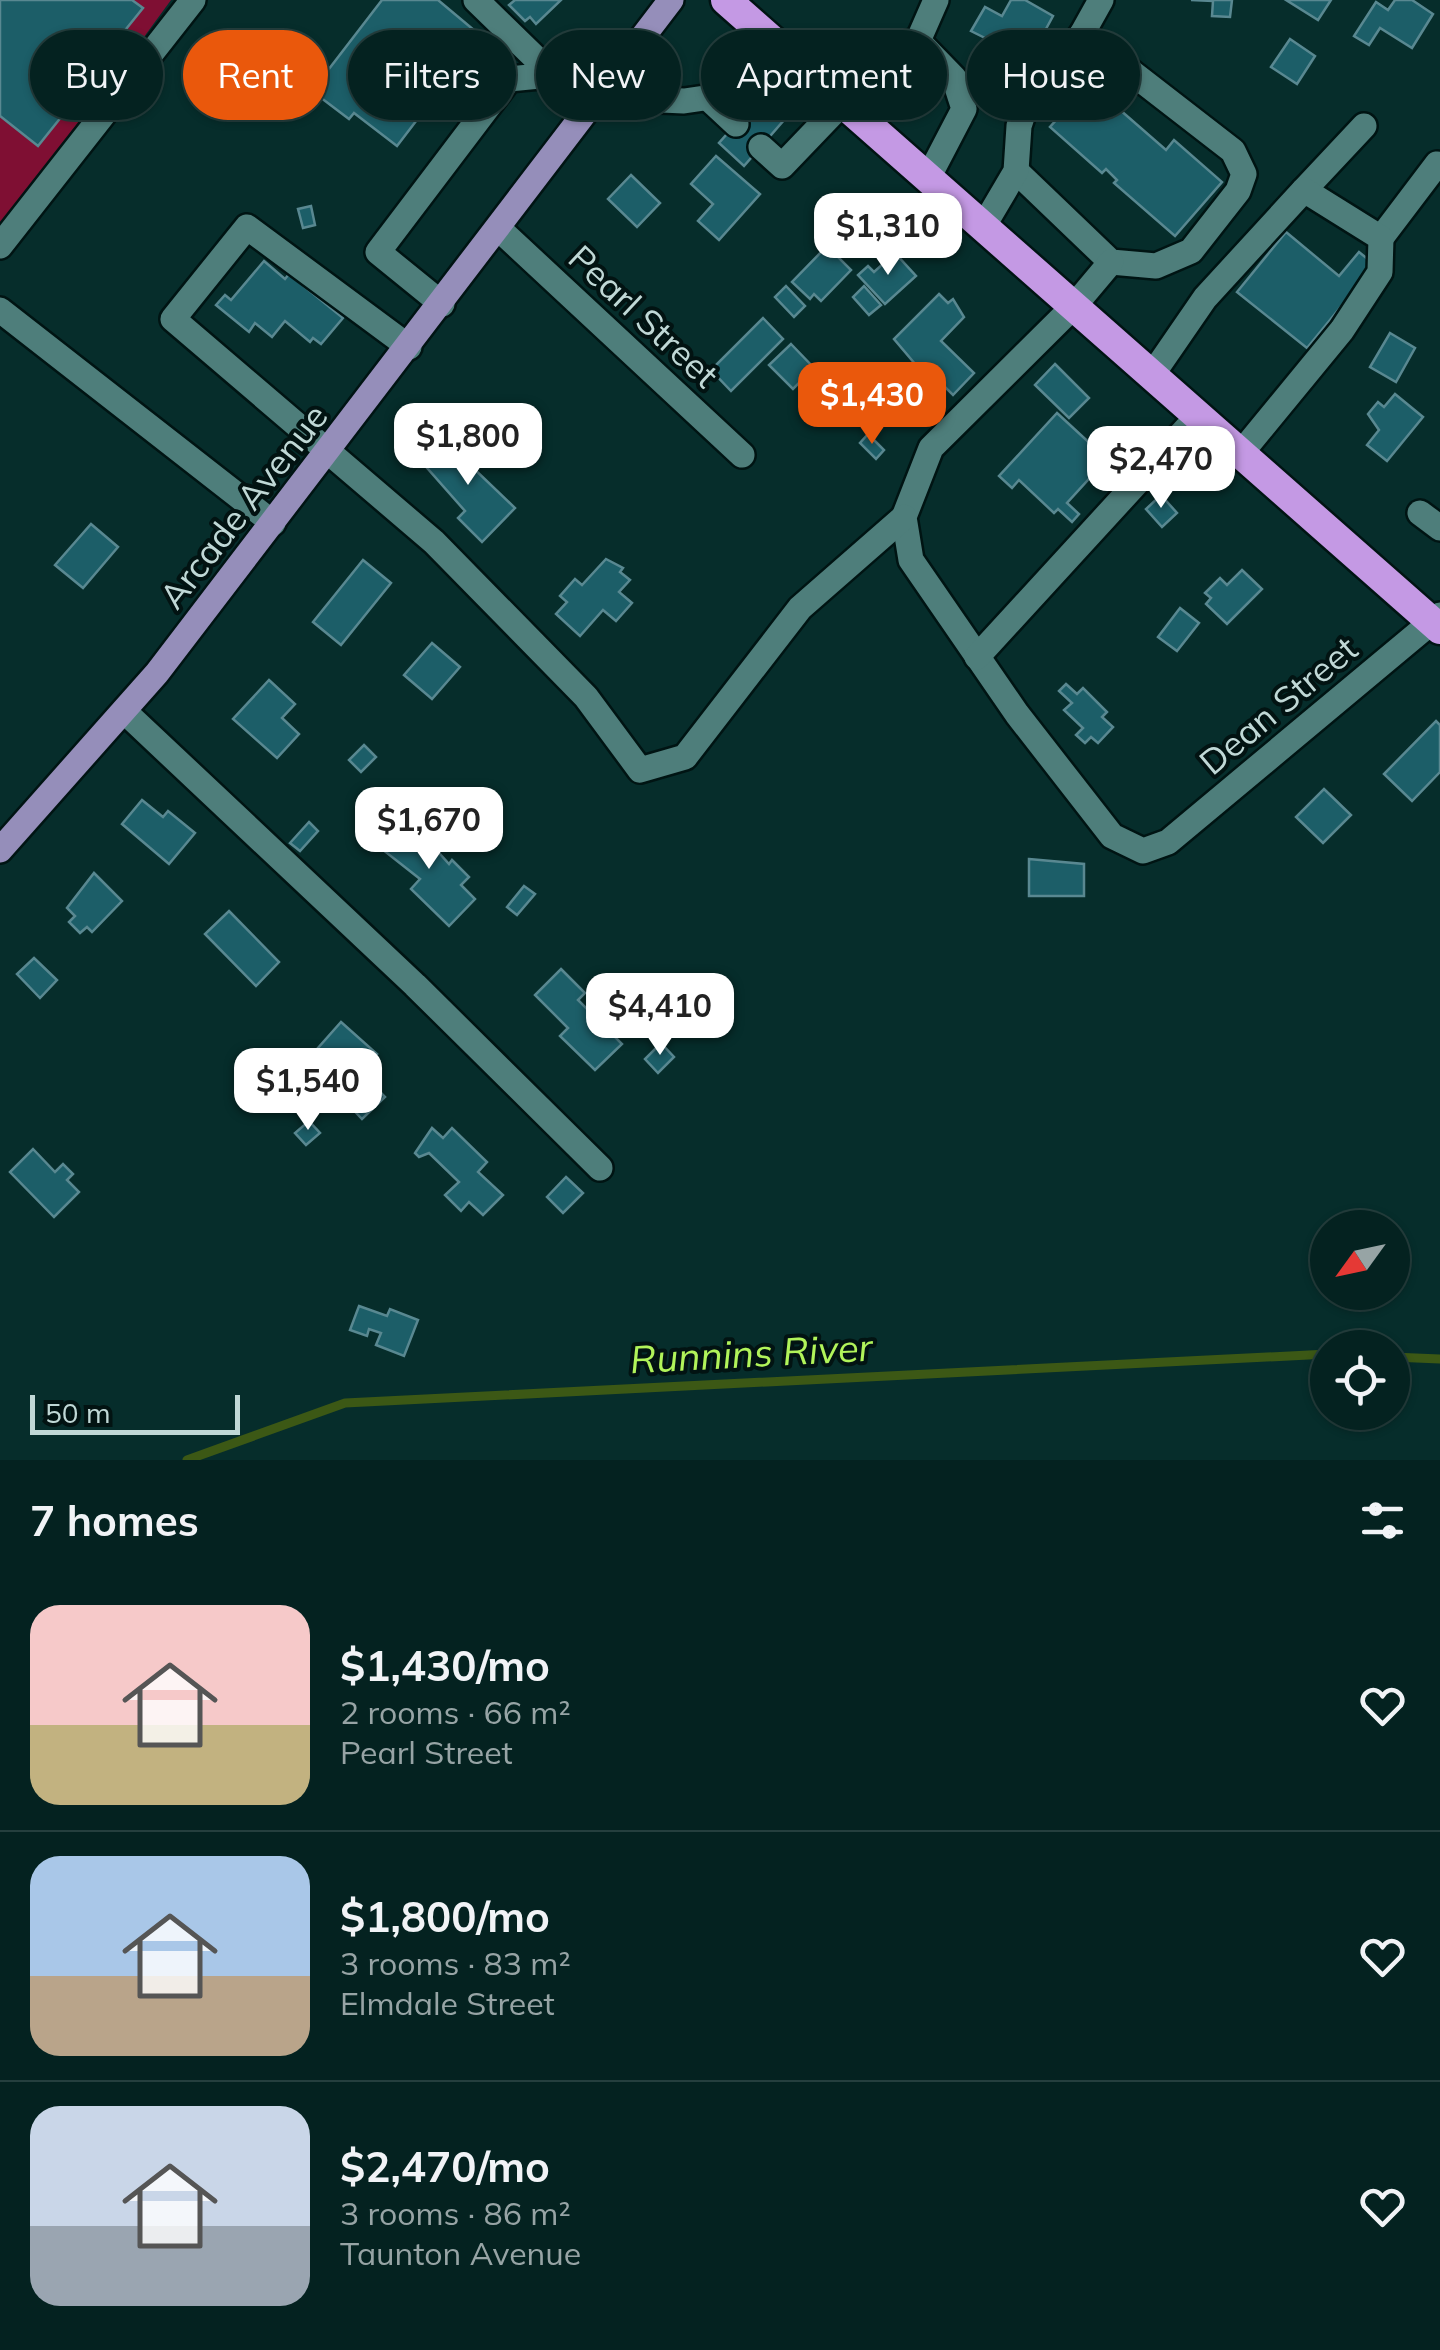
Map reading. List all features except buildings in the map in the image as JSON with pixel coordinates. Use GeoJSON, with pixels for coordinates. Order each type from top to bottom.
{"type":"FeatureCollection","features":[{"type":"Feature","properties":{"kind":"highway"},"geometry":{"type":"LineString","coordinates":[[726,0],[760,30]]}},
{"type":"Feature","properties":{"kind":"highway"},"geometry":{"type":"LineString","coordinates":[[862,120],[1438,622]]}},
{"type":"Feature","properties":{"kind":"main road","name":"Arcade Avenue"},"geometry":{"type":"LineString","coordinates":[[648,30],[670,0]]}},
{"type":"Feature","properties":{"kind":"main road","name":"Arcade Avenue"},"geometry":{"type":"LineString","coordinates":[[0,850],[124,712],[581,120]]}},
{"type":"Feature","properties":{"kind":"street"},"geometry":{"type":"LineString","coordinates":[[0,246],[192,0]]}},
{"type":"Feature","properties":{"kind":"street"},"geometry":{"type":"LineString","coordinates":[[476,0],[536,58]]}},
{"type":"Feature","properties":{"kind":"street"},"geometry":{"type":"LineString","coordinates":[[923,30],[936,0]]}},
{"type":"Feature","properties":{"kind":"street"},"geometry":{"type":"LineString","coordinates":[[1084,30],[1101,0]]}},
{"type":"Feature","properties":{"kind":"street"},"geometry":{"type":"LineString","coordinates":[[928,178],[964,109],[954,78],[947,71]]}},
{"type":"Feature","properties":{"kind":"street"},"geometry":{"type":"LineString","coordinates":[[442,304],[378,252],[509,79],[536,77]]}},
{"type":"Feature","properties":{"kind":"street"},"geometry":{"type":"LineString","coordinates":[[1016,171],[1111,262],[1156,266],[1182,257],[1215,222],[1244,174],[1233,151],[1140,79]]}},
{"type":"Feature","properties":{"kind":"street"},"geometry":{"type":"LineString","coordinates":[[732,120],[736,124]]}},
{"type":"Feature","properties":{"kind":"street"},"geometry":{"type":"LineString","coordinates":[[761,147],[782,166],[824,120]]}},
{"type":"Feature","properties":{"kind":"street"},"geometry":{"type":"LineString","coordinates":[[983,227],[1016,171],[1021,120]]}},
{"type":"Feature","properties":{"kind":"street"},"geometry":{"type":"LineString","coordinates":[[1152,376],[1205,298],[1364,126]]}},
{"type":"Feature","properties":{"kind":"street"},"geometry":{"type":"LineString","coordinates":[[1241,453],[1361,301],[1380,272],[1381,238],[1437,164]]}},
{"type":"Feature","properties":{"kind":"street"},"geometry":{"type":"LineString","coordinates":[[1304,190],[1381,238]]}},
{"type":"Feature","properties":{"kind":"street"},"geometry":{"type":"LineString","coordinates":[[409,347],[247,227],[173,319],[434,542],[586,698],[640,770],[685,757],[800,608],[904,517],[930,448],[1074,306],[1111,262]]}},
{"type":"Feature","properties":{"kind":"street","name":"Pearl Street"},"geometry":{"type":"LineString","coordinates":[[499,229],[742,455]]}},
{"type":"Feature","properties":{"kind":"street"},"geometry":{"type":"LineString","coordinates":[[0,310],[273,524]]}},
{"type":"Feature","properties":{"kind":"street"},"geometry":{"type":"LineString","coordinates":[[904,517],[911,560],[977,657],[1198,416]]}},
{"type":"Feature","properties":{"kind":"street","name":"Dean Street"},"geometry":{"type":"LineString","coordinates":[[977,657],[1112,836],[1143,851],[1168,842],[1438,622]]}},
{"type":"Feature","properties":{"kind":"street"},"geometry":{"type":"LineString","coordinates":[[124,712],[402,972],[600,1168]]}},
{"type":"Feature","properties":{"kind":"shaded area"},"geometry":{"type":"Polygon","coordinates":[[[0,0],[171,0],[149,30],[30,30],[30,120],[83,120],[0,234],[0,0]]]}},
{"type":"Feature","properties":{"kind":"waterway","name":"Runnins River"},"geometry":{"type":"LineString","coordinates":[[187,1460],[345,1403],[1310,1355]]}},
{"type":"Feature","properties":{"kind":"waterway","name":"Runnins River"},"geometry":{"type":"LineString","coordinates":[[1410,1358],[1440,1359]]}}]}
